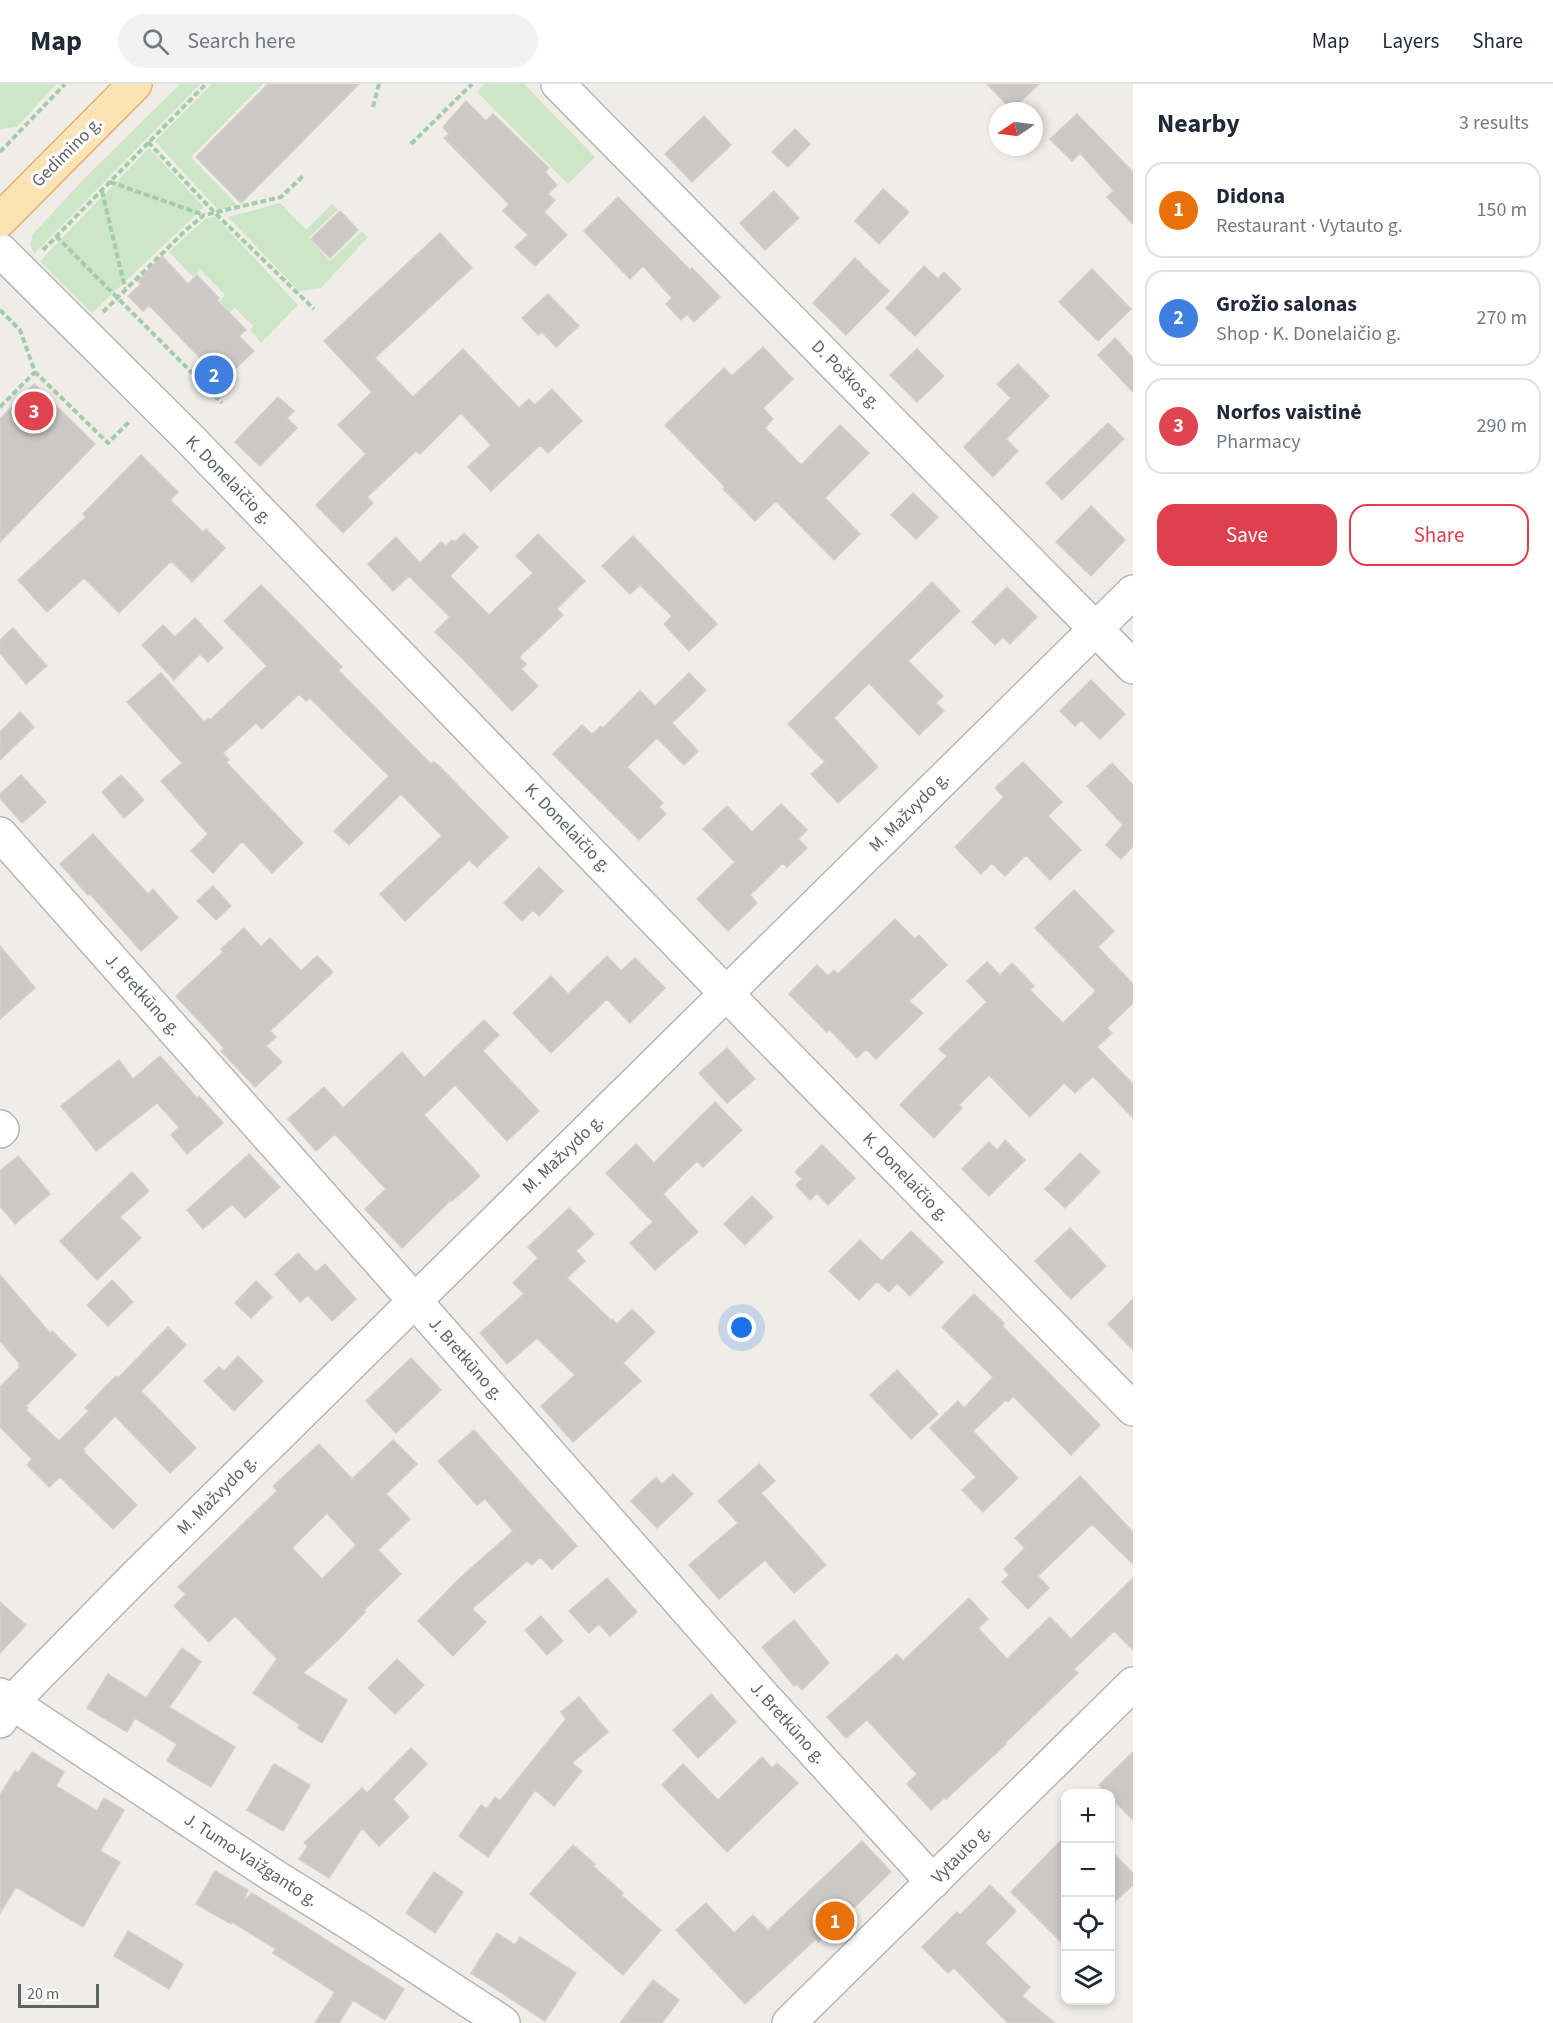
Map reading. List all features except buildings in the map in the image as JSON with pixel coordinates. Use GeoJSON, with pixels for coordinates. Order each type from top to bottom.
{"type":"FeatureCollection","features":[{"type":"Feature","properties":{"kind":"main road","name":"Gedimino g."},"geometry":{"type":"LineString","coordinates":[[0,220],[135,84]]}},
{"type":"Feature","properties":{"kind":"street","name":"D. Poškos g."},"geometry":{"type":"LineString","coordinates":[[558,84],[1133,667]]}},
{"type":"Feature","properties":{"kind":"street","name":"K. Donelaičio g."},"geometry":{"type":"LineString","coordinates":[[0,250],[188,438],[1133,1409]]}},
{"type":"Feature","properties":{"kind":"street","name":"M. Mažvydo g."},"geometry":{"type":"LineString","coordinates":[[4,1706],[1133,592]]}},
{"type":"Feature","properties":{"kind":"street","name":"J. Bretkūno g."},"geometry":{"type":"LineString","coordinates":[[0,834],[764,1697],[933,1882]]}},
{"type":"Feature","properties":{"kind":"street","name":"Vytauto g."},"geometry":{"type":"LineString","coordinates":[[789,2023],[1133,1684]]}},
{"type":"Feature","properties":{"kind":"street","name":"J. Tumo-Vaižganto g."},"geometry":{"type":"LineString","coordinates":[[4,1706],[366,1933],[504,2023]]}},
{"type":"Feature","properties":{"kind":"path"},"geometry":{"type":"LineString","coordinates":[[0,151],[65,84]]}},
{"type":"Feature","properties":{"kind":"path"},"geometry":{"type":"LineString","coordinates":[[36,258],[206,84]]}},
{"type":"Feature","properties":{"kind":"path"},"geometry":{"type":"LineString","coordinates":[[373,107],[379,84]]}},
{"type":"Feature","properties":{"kind":"path"},"geometry":{"type":"LineString","coordinates":[[411,144],[472,84]]}},
{"type":"Feature","properties":{"kind":"path"},"geometry":{"type":"LineString","coordinates":[[148,142],[216,214],[314,309]]}},
{"type":"Feature","properties":{"kind":"path"},"geometry":{"type":"LineString","coordinates":[[110,182],[204,215],[282,197],[304,175]]}},
{"type":"Feature","properties":{"kind":"path"},"geometry":{"type":"LineString","coordinates":[[101,190],[126,289]]}},
{"type":"Feature","properties":{"kind":"path"},"geometry":{"type":"LineString","coordinates":[[98,317],[204,215]]}},
{"type":"Feature","properties":{"kind":"path"},"geometry":{"type":"LineString","coordinates":[[56,236],[222,403]]}},
{"type":"Feature","properties":{"kind":"path"},"geometry":{"type":"LineString","coordinates":[[0,310],[24,337]]}},
{"type":"Feature","properties":{"kind":"path"},"geometry":{"type":"LineString","coordinates":[[0,407],[35,372]]}},
{"type":"Feature","properties":{"kind":"green space"},"geometry":{"type":"Polygon","coordinates":[[[0,84],[56,84],[17,127],[0,129],[0,84]]]}},
{"type":"Feature","properties":{"kind":"green space"},"geometry":{"type":"Polygon","coordinates":[[[180,84],[200,84],[34,254],[30,245],[33,234],[84,179],[180,84]]]}},
{"type":"Feature","properties":{"kind":"green space"},"geometry":{"type":"Polygon","coordinates":[[[212,84],[263,84],[191,157],[237,205],[218,210],[155,141],[212,84]]]}},
{"type":"Feature","properties":{"kind":"green space"},"geometry":{"type":"Polygon","coordinates":[[[485,84],[524,84],[595,157],[568,184],[477,92],[485,84]]]}},
{"type":"Feature","properties":{"kind":"green space"},"geometry":{"type":"Polygon","coordinates":[[[149,148],[204,207],[92,313],[40,261],[149,148]]]}},
{"type":"Feature","properties":{"kind":"green space"},"geometry":{"type":"Polygon","coordinates":[[[280,203],[306,230],[332,204],[338,210],[309,238],[330,261],[362,231],[368,237],[321,288],[299,291],[228,217],[280,203]]]}},
{"type":"Feature","properties":{"kind":"green space"},"geometry":{"type":"Polygon","coordinates":[[[216,217],[298,305],[261,343],[250,330],[253,326],[235,308],[230,312],[220,301],[225,295],[200,270],[193,277],[169,252],[206,218],[216,217]]]}},
{"type":"Feature","properties":{"kind":"place","name":"Grožio salonas"},"geometry":{"type":"Point","coordinates":[214,375]}},
{"type":"Feature","properties":{"kind":"place","name":"Norfos vaistinė"},"geometry":{"type":"Point","coordinates":[34,411]}},
{"type":"Feature","properties":{"kind":"place","name":"Didona"},"geometry":{"type":"Point","coordinates":[835,1921]}}]}
